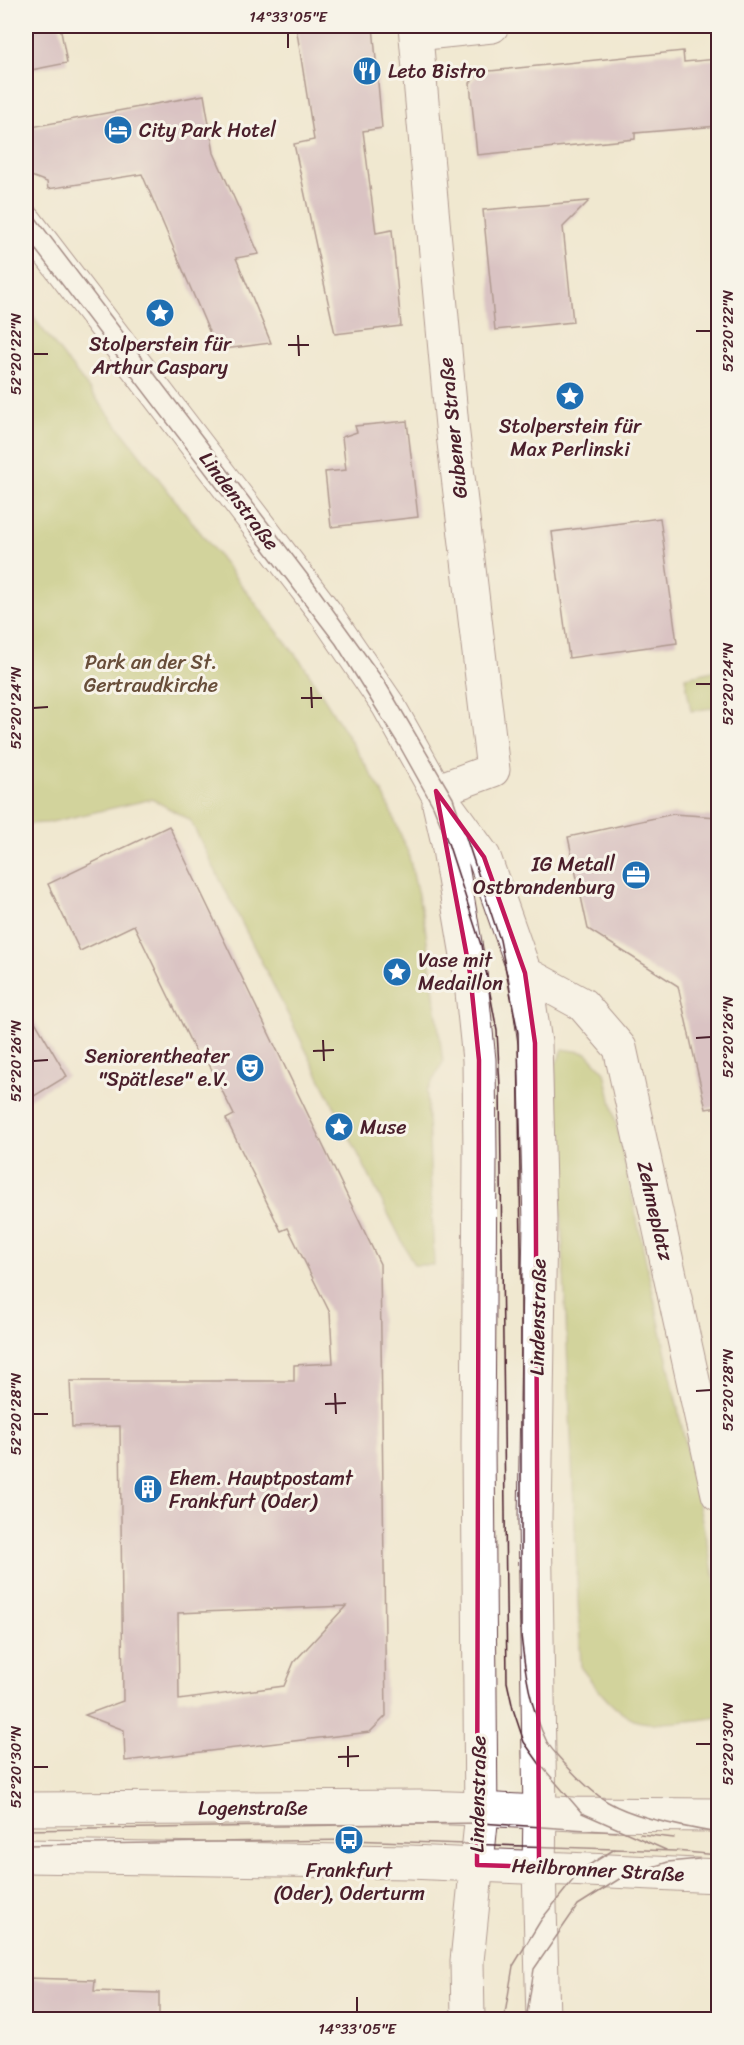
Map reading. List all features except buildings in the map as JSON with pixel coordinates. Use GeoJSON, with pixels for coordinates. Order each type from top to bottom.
{"type":"FeatureCollection","features":[{"type":"Feature","properties":{"kind":"street"},"geometry":{"type":"LineString","coordinates":[[416,30],[492,26]]}},
{"type":"Feature","properties":{"kind":"street","name":"Gubener Straße"},"geometry":{"type":"LineString","coordinates":[[416,30],[452,426],[493,770],[436,791]]}},
{"type":"Feature","properties":{"kind":"street","name":"Lindenstraße"},"geometry":{"type":"LineString","coordinates":[[26,222],[326,614],[388,705],[436,791],[484,856],[525,973],[535,1043],[540,1221],[535,1520],[543,2019]]}},
{"type":"Feature","properties":{"kind":"street","name":"Lindenstraße"},"geometry":{"type":"LineString","coordinates":[[436,791],[448,843],[468,962],[479,1060],[478,1445],[481,1823],[467,1961],[468,2019]]}},
{"type":"Feature","properties":{"kind":"street","name":"Zehmeplatz"},"geometry":{"type":"LineString","coordinates":[[525,973],[582,1004],[620,1048],[718,1494]]}},
{"type":"Feature","properties":{"kind":"street","name":"Logenstraße"},"geometry":{"type":"LineString","coordinates":[[26,1809],[421,1807],[480,1809]]}},
{"type":"Feature","properties":{"kind":"street"},"geometry":{"type":"LineString","coordinates":[[480,1809],[540,1813],[718,1815]]}},
{"type":"Feature","properties":{"kind":"street"},"geometry":{"type":"LineString","coordinates":[[26,1856],[477,1865]]}},
{"type":"Feature","properties":{"kind":"street","name":"Heilbronner Straße"},"geometry":{"type":"LineString","coordinates":[[477,1865],[718,1876]]}},
{"type":"Feature","properties":{"kind":"highlighted area"},"geometry":{"type":"Polygon","coordinates":[[[436,791],[484,857],[525,973],[535,1043],[539,1867],[477,1865],[479,1060],[470,973],[436,791]]]}},
{"type":"Feature","properties":{"kind":"green space","name":"Park an der St. Gertraudkirche"},"geometry":{"type":"Polygon","coordinates":[[[26,308],[305,667],[384,795],[408,852],[425,926],[443,1062],[427,1091],[434,1265],[414,1265],[190,820],[152,799],[47,823],[26,824],[26,308]]]}},
{"type":"Feature","properties":{"kind":"green space"},"geometry":{"type":"Polygon","coordinates":[[[718,670],[718,707],[691,711],[685,677],[718,670]]]}},
{"type":"Feature","properties":{"kind":"green space"},"geometry":{"type":"Polygon","coordinates":[[[563,1049],[587,1053],[605,1072],[718,1594],[718,1717],[663,1723],[634,1720],[611,1704],[581,1668],[555,1066],[563,1049]]]}},
{"type":"Feature","properties":{"kind":"tram line"},"geometry":{"type":"LineString","coordinates":[[26,205],[313,582],[385,682],[453,798],[500,940],[518,1033],[521,1250],[521,1635],[532,1703],[550,1747],[579,1779],[603,1799],[619,1808],[647,1818],[718,1833]]}},
{"type":"Feature","properties":{"kind":"tram line"},"geometry":{"type":"LineString","coordinates":[[26,237],[336,644],[400,747],[433,806],[448,843],[481,945],[497,1031],[500,1087],[507,1682],[524,1742],[582,1813],[666,1850]]}},
{"type":"Feature","properties":{"kind":"tram line"},"geometry":{"type":"LineString","coordinates":[[26,1830],[481,1823],[616,1832]]}},
{"type":"Feature","properties":{"kind":"tram line"},"geometry":{"type":"LineString","coordinates":[[640,1834],[674,1838]]}},
{"type":"Feature","properties":{"kind":"tram line"},"geometry":{"type":"LineString","coordinates":[[26,1845],[349,1840],[675,1851],[718,1855]]}},
{"type":"Feature","properties":{"kind":"tram line"},"geometry":{"type":"LineString","coordinates":[[504,2020],[513,1966],[541,1920],[581,1870],[615,1849]]}},
{"type":"Feature","properties":{"kind":"tram line"},"geometry":{"type":"LineString","coordinates":[[526,2020],[534,1969],[578,1905],[624,1876],[668,1862],[699,1859]]}},
{"type":"Feature","properties":{"kind":"place","name":"Leto Bistro"},"geometry":{"type":"Point","coordinates":[367,71]}},
{"type":"Feature","properties":{"kind":"place","name":"City Park Hotel"},"geometry":{"type":"Point","coordinates":[118,130]}},
{"type":"Feature","properties":{"kind":"place","name":"Stolperstein für Arthur Caspary"},"geometry":{"type":"Point","coordinates":[160,313]}},
{"type":"Feature","properties":{"kind":"place","name":"Stolperstein für Max Perlinski"},"geometry":{"type":"Point","coordinates":[570,396]}},
{"type":"Feature","properties":{"kind":"place","name":"IG Metall Ostbrandenburg"},"geometry":{"type":"Point","coordinates":[636,875]}},
{"type":"Feature","properties":{"kind":"place","name":"Vase mit Medaillon"},"geometry":{"type":"Point","coordinates":[397,972]}},
{"type":"Feature","properties":{"kind":"place","name":"Seniorentheater \"Spätlese\" e.V."},"geometry":{"type":"Point","coordinates":[250,1068]}},
{"type":"Feature","properties":{"kind":"place","name":"Muse"},"geometry":{"type":"Point","coordinates":[339,1127]}},
{"type":"Feature","properties":{"kind":"place","name":"Ehem. Hauptpostamt Frankfurt (Oder)"},"geometry":{"type":"Point","coordinates":[148,1489]}},
{"type":"Feature","properties":{"kind":"place","name":"Frankfurt (Oder), Oderturm"},"geometry":{"type":"Point","coordinates":[349,1840]}}]}
